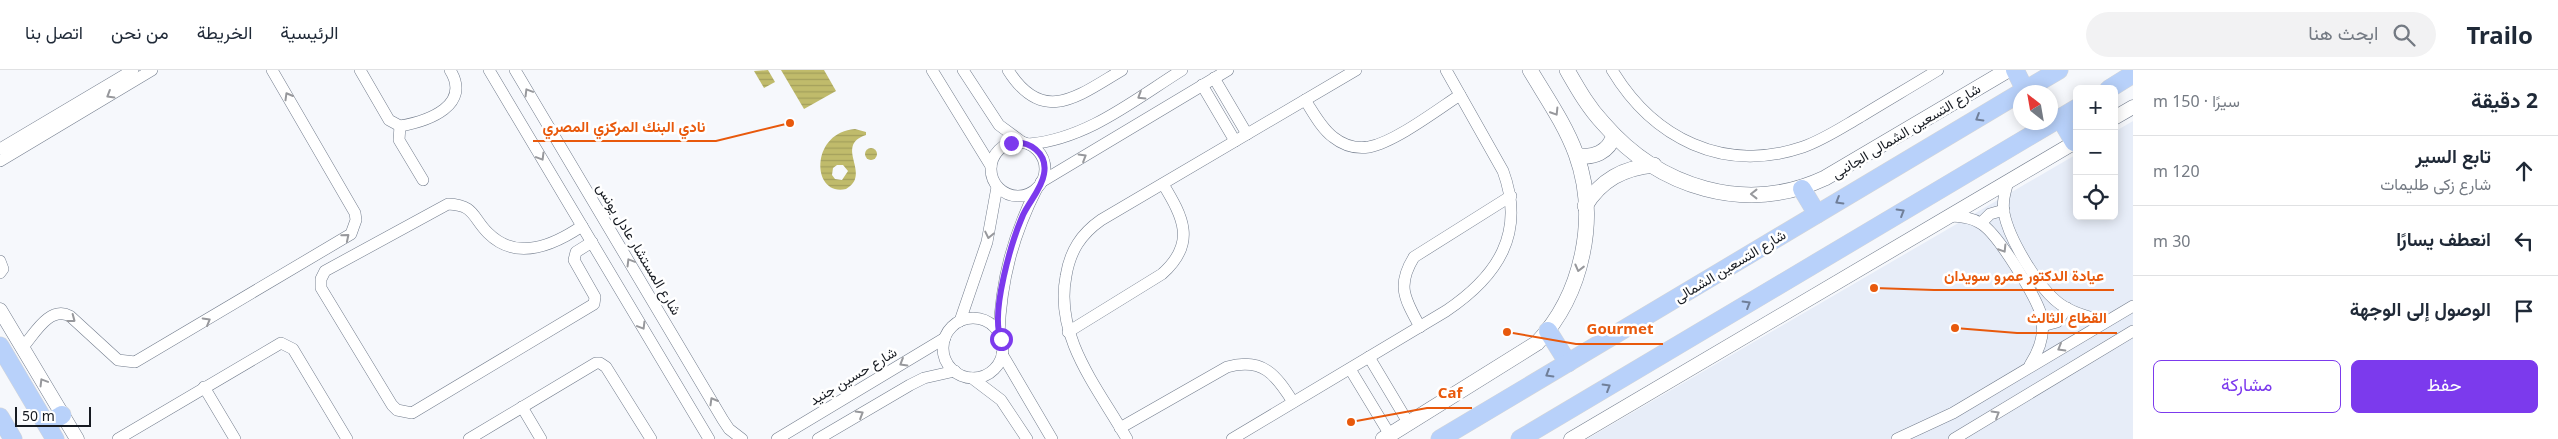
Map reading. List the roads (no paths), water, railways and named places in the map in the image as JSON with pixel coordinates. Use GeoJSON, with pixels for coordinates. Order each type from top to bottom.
{"type":"FeatureCollection","features":[{"type":"Feature","properties":{"kind":"main road"},"geometry":{"type":"LineString","coordinates":[[1386,437],[1543,337],[1569,296],[1577,276],[1585,237],[1585,206],[1577,155],[1558,116],[1530,70]]}},
{"type":"Feature","properties":{"kind":"main road","name":"شارع التسعين الشمالى الجانبى"},"geometry":{"type":"LineString","coordinates":[[1567,70],[1595,115],[1614,134],[1654,165],[1682,181],[1720,192],[1777,195],[1802,189],[1825,178],[2008,70]]}},
{"type":"Feature","properties":{"kind":"main road"},"geometry":{"type":"LineString","coordinates":[[2015,70],[2020,85]]}},
{"type":"Feature","properties":{"kind":"main road","name":"شارع التسعين الشمالى"},"geometry":{"type":"LineString","coordinates":[[2034,85],[2059,70]]}},
{"type":"Feature","properties":{"kind":"main road"},"geometry":{"type":"LineString","coordinates":[[2115,85],[2133,74]]}},
{"type":"Feature","properties":{"kind":"main road","name":"شارع التسعين الشمالى"},"geometry":{"type":"LineString","coordinates":[[1440,439],[2013,97]]}},
{"type":"Feature","properties":{"kind":"main road"},"geometry":{"type":"LineString","coordinates":[[1520,439],[2073,110]]}},
{"type":"Feature","properties":{"kind":"main road"},"geometry":{"type":"LineString","coordinates":[[2060,118],[2073,137]]}},
{"type":"Feature","properties":{"kind":"main road"},"geometry":{"type":"LineString","coordinates":[[1577,155],[1595,156],[1607,147],[1614,134]]}},
{"type":"Feature","properties":{"kind":"main road"},"geometry":{"type":"LineString","coordinates":[[1585,206],[1597,189],[1614,176],[1633,168],[1654,165]]}},
{"type":"Feature","properties":{"kind":"main road"},"geometry":{"type":"LineString","coordinates":[[1802,189],[1817,214]]}},
{"type":"Feature","properties":{"kind":"main road"},"geometry":{"type":"LineString","coordinates":[[1543,337],[1568,363]]}},
{"type":"Feature","properties":{"kind":"main road"},"geometry":{"type":"LineString","coordinates":[[0,346],[51,432],[62,415]]}},
{"type":"Feature","properties":{"kind":"main road"},"geometry":{"type":"LineString","coordinates":[[0,417],[13,439]]}},
{"type":"Feature","properties":{"kind":"street"},"geometry":{"type":"LineString","coordinates":[[0,149],[133,70]]}},
{"type":"Feature","properties":{"kind":"street"},"geometry":{"type":"LineString","coordinates":[[0,161],[152,70]]}},
{"type":"Feature","properties":{"kind":"street"},"geometry":{"type":"LineString","coordinates":[[22,348],[49,317],[62,313],[70,316],[118,360],[129,363],[135,362],[351,234],[355,228],[355,213],[272,70]]}},
{"type":"Feature","properties":{"kind":"street"},"geometry":{"type":"LineString","coordinates":[[360,70],[389,120],[400,126],[430,117],[451,104],[458,91],[457,84],[450,70]]}},
{"type":"Feature","properties":{"kind":"street"},"geometry":{"type":"LineString","coordinates":[[489,70],[709,439]]}},
{"type":"Feature","properties":{"kind":"street","name":"شارع المستشار عادل يونس"},"geometry":{"type":"LineString","coordinates":[[515,70],[729,429],[742,439]]}},
{"type":"Feature","properties":{"kind":"street"},"geometry":{"type":"LineString","coordinates":[[932,70],[991,166]]}},
{"type":"Feature","properties":{"kind":"street"},"geometry":{"type":"LineString","coordinates":[[963,70],[991,115],[1004,129],[1040,154],[1043,160],[1044,175],[1012,244],[1004,273],[999,334],[1002,354],[1052,439]]}},
{"type":"Feature","properties":{"kind":"street"},"geometry":{"type":"LineString","coordinates":[[1008,70],[1018,86],[1028,94],[1040,100],[1055,102],[1077,97],[1122,70]]}},
{"type":"Feature","properties":{"kind":"street"},"geometry":{"type":"LineString","coordinates":[[1182,70],[1090,128],[1060,140],[1011,143],[1001,148],[994,156],[991,166],[991,174],[997,187],[1010,195],[1024,195],[1228,70]]}},
{"type":"Feature","properties":{"kind":"street"},"geometry":{"type":"LineString","coordinates":[[1127,439],[1068,332],[1063,310],[1063,288],[1067,265],[1077,244],[1101,220],[1356,70]]}},
{"type":"Feature","properties":{"kind":"street"},"geometry":{"type":"LineString","coordinates":[[1232,439],[1420,327],[1468,295],[1496,264],[1509,237],[1512,220],[1510,196],[1504,171],[1446,70]]}},
{"type":"Feature","properties":{"kind":"street"},"geometry":{"type":"LineString","coordinates":[[1612,70],[1626,94],[1639,109],[1670,133],[1705,149],[1744,155],[1782,152],[1822,139],[1938,70]]}},
{"type":"Feature","properties":{"kind":"street"},"geometry":{"type":"LineString","coordinates":[[1214,78],[1246,134]]}},
{"type":"Feature","properties":{"kind":"street"},"geometry":{"type":"LineString","coordinates":[[1202,85],[1235,141]]}},
{"type":"Feature","properties":{"kind":"street"},"geometry":{"type":"LineString","coordinates":[[1305,100],[1331,136],[1354,147],[1367,147],[1389,138],[1460,95]]}},
{"type":"Feature","properties":{"kind":"street"},"geometry":{"type":"LineString","coordinates":[[2118,116],[2133,107]]}},
{"type":"Feature","properties":{"kind":"street"},"geometry":{"type":"LineString","coordinates":[[400,126],[399,140],[423,180]]}},
{"type":"Feature","properties":{"kind":"street"},"geometry":{"type":"LineString","coordinates":[[1571,439],[2073,143]]}},
{"type":"Feature","properties":{"kind":"street"},"geometry":{"type":"LineString","coordinates":[[2008,182],[2004,210],[2013,238],[2049,295],[2075,313],[2107,321]]}},
{"type":"Feature","properties":{"kind":"street"},"geometry":{"type":"LineString","coordinates":[[1068,332],[1162,274],[1174,261],[1182,242],[1183,221],[1180,211],[1163,184]]}},
{"type":"Feature","properties":{"kind":"street"},"geometry":{"type":"LineString","coordinates":[[960,322],[988,242],[997,187]]}},
{"type":"Feature","properties":{"kind":"street"},"geometry":{"type":"LineString","coordinates":[[1420,327],[1404,298],[1403,283],[1406,269],[1414,257],[1510,196]]}},
{"type":"Feature","properties":{"kind":"street"},"geometry":{"type":"LineString","coordinates":[[582,226],[538,248],[520,249],[503,244],[488,233],[470,210],[460,204],[448,204],[325,271],[321,279],[321,288],[392,405],[397,410],[412,414],[594,304],[595,298],[574,260],[576,252],[592,242]]}},
{"type":"Feature","properties":{"kind":"street"},"geometry":{"type":"LineString","coordinates":[[1980,223],[1990,214],[2004,210]]}},
{"type":"Feature","properties":{"kind":"street"},"geometry":{"type":"LineString","coordinates":[[1950,216],[1966,217],[1980,223],[1993,233],[2036,303],[2042,326],[2042,335],[2038,352],[2030,366]]}},
{"type":"Feature","properties":{"kind":"street"},"geometry":{"type":"LineString","coordinates":[[0,261],[2,266],[0,273]]}},
{"type":"Feature","properties":{"kind":"street"},"geometry":{"type":"LineString","coordinates":[[1897,439],[1953,413],[2133,306]]}},
{"type":"Feature","properties":{"kind":"street"},"geometry":{"type":"LineString","coordinates":[[2042,326],[2057,322],[2067,308]]}},
{"type":"Feature","properties":{"kind":"street"},"geometry":{"type":"LineString","coordinates":[[0,310],[77,439]]}},
{"type":"Feature","properties":{"kind":"street"},"geometry":{"type":"LineString","coordinates":[[955,372],[944,353],[945,338],[948,332],[960,322],[973,318],[985,321],[999,334]]}},
{"type":"Feature","properties":{"kind":"street"},"geometry":{"type":"LineString","coordinates":[[1954,439],[2133,331]]}},
{"type":"Feature","properties":{"kind":"street","name":"شارع حسين جنيد"},"geometry":{"type":"LineString","coordinates":[[777,439],[945,338]]}},
{"type":"Feature","properties":{"kind":"street"},"geometry":{"type":"LineString","coordinates":[[118,439],[276,345],[286,344],[293,349],[347,439]]}},
{"type":"Feature","properties":{"kind":"street"},"geometry":{"type":"LineString","coordinates":[[972,378],[989,373],[998,365],[1002,354]]}},
{"type":"Feature","properties":{"kind":"street"},"geometry":{"type":"LineString","coordinates":[[1369,357],[1408,424]]}},
{"type":"Feature","properties":{"kind":"street"},"geometry":{"type":"LineString","coordinates":[[469,439],[600,363],[606,368],[651,439]]}},
{"type":"Feature","properties":{"kind":"street"},"geometry":{"type":"LineString","coordinates":[[1120,428],[1223,369],[1237,364],[1260,366],[1271,372],[1294,402]]}},
{"type":"Feature","properties":{"kind":"street"},"geometry":{"type":"LineString","coordinates":[[1350,369],[1386,437]]}},
{"type":"Feature","properties":{"kind":"street"},"geometry":{"type":"LineString","coordinates":[[818,439],[924,378],[955,372],[972,378],[1001,400],[1027,439]]}},
{"type":"Feature","properties":{"kind":"street"},"geometry":{"type":"LineString","coordinates":[[682,392],[701,381]]}},
{"type":"Feature","properties":{"kind":"street"},"geometry":{"type":"LineString","coordinates":[[204,388],[234,439]]}},
{"type":"Feature","properties":{"kind":"street"},"geometry":{"type":"LineString","coordinates":[[522,407],[541,439]]}},
{"type":"Feature","properties":{"kind":"place","name":"نادي البنك المركزي المصري"},"geometry":{"type":"Point","coordinates":[790,123]}},
{"type":"Feature","properties":{"kind":"place","name":"عيادة الدكتور عمرو سويدان"},"geometry":{"type":"Point","coordinates":[1874,288]}},
{"type":"Feature","properties":{"kind":"place","name":"القطاع الثالث"},"geometry":{"type":"Point","coordinates":[1955,328]}},
{"type":"Feature","properties":{"kind":"place","name":"Gourmet"},"geometry":{"type":"Point","coordinates":[1507,332]}},
{"type":"Feature","properties":{"kind":"place","name":"Caf"},"geometry":{"type":"Point","coordinates":[1351,422]}}]}
